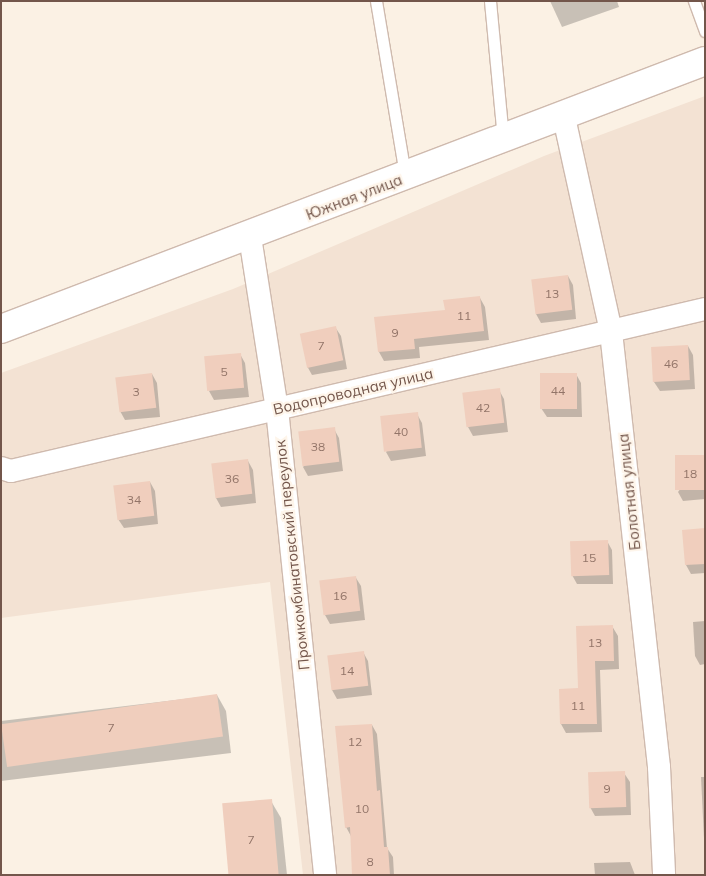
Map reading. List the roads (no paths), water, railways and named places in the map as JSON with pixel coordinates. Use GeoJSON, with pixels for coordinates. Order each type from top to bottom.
{"type":"FeatureCollection","features":[{"type":"Feature","properties":{"kind":"street","name":"Южная улица"},"geometry":{"type":"LineString","coordinates":[[1,329],[250,237],[563,113],[705,61]]}},
{"type":"Feature","properties":{"kind":"street","name":"Болотная улица"},"geometry":{"type":"LineString","coordinates":[[563,113],[611,332],[659,767],[664,875]]}},
{"type":"Feature","properties":{"kind":"street","name":"Промкомбинатовский переулок"},"geometry":{"type":"LineString","coordinates":[[250,237],[277,409],[325,875]]}},
{"type":"Feature","properties":{"kind":"street","name":"Водопроводная улица"},"geometry":{"type":"LineString","coordinates":[[1,468],[11,471],[705,309]]}},
{"type":"Feature","properties":{"kind":"lane"},"geometry":{"type":"LineString","coordinates":[[376,1],[405,177]]}},
{"type":"Feature","properties":{"kind":"lane"},"geometry":{"type":"LineString","coordinates":[[490,1],[503,138]]}},
{"type":"Feature","properties":{"kind":"lane"},"geometry":{"type":"LineString","coordinates":[[694,1],[705,31]]}}]}
